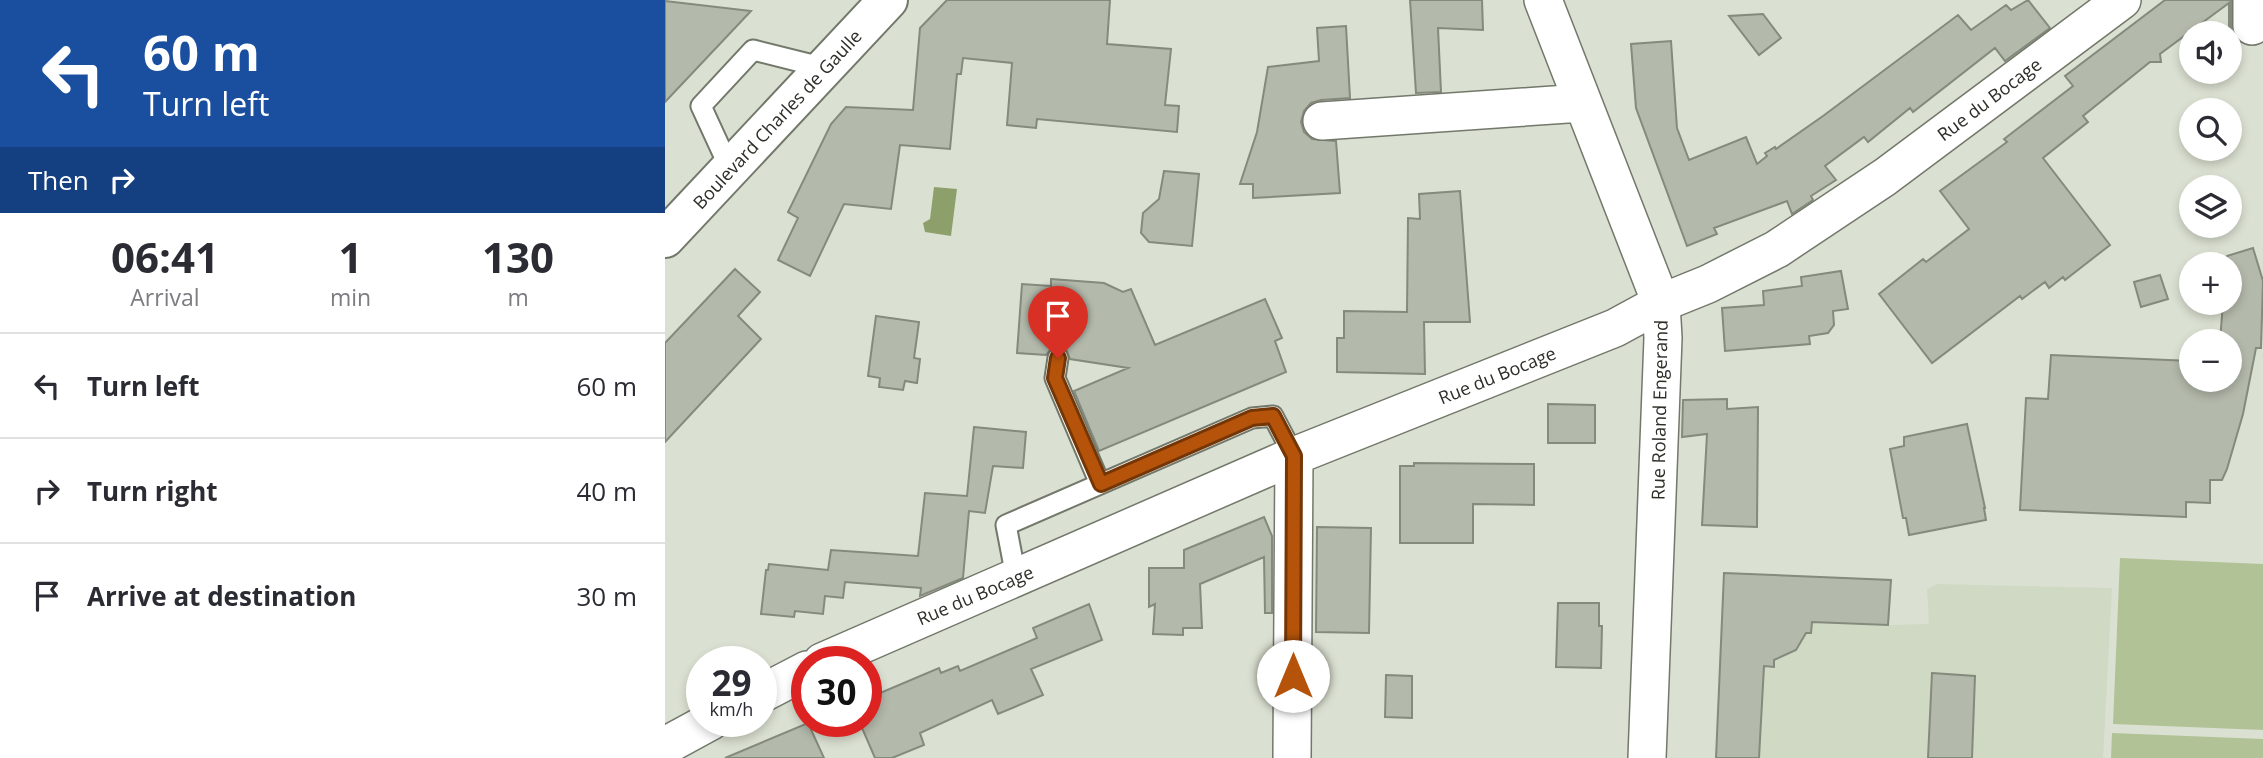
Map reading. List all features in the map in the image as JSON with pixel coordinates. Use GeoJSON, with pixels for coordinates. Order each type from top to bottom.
{"type":"FeatureCollection","features":[{"type":"Feature","properties":{"kind":"main road","name":"Boulevard Charles de Gaulle"},"geometry":{"type":"LineString","coordinates":[[665,238],[888,0]]}},
{"type":"Feature","properties":{"kind":"street","name":"Rue Roland Engerand"},"geometry":{"type":"LineString","coordinates":[[1543,0],[1661,303],[1663,338],[1647,758]]}},
{"type":"Feature","properties":{"kind":"street","name":"Rue du Bocage"},"geometry":{"type":"LineString","coordinates":[[859,646],[1294,456],[1615,328],[1661,303],[1708,284],[1777,249],[1885,177],[2106,5]]}},
{"type":"Feature","properties":{"kind":"street"},"geometry":{"type":"LineString","coordinates":[[1322,121],[1582,103]]}},
{"type":"Feature","properties":{"kind":"street"},"geometry":{"type":"LineString","coordinates":[[1292,758],[1294,456]]}},
{"type":"Feature","properties":{"kind":"street"},"geometry":{"type":"LineString","coordinates":[[665,746],[686,735]]}},
{"type":"Feature","properties":{"kind":"lane"},"geometry":{"type":"LineString","coordinates":[[730,169],[701,106],[753,50],[825,68]]}},
{"type":"Feature","properties":{"kind":"lane"},"geometry":{"type":"LineString","coordinates":[[1058,358],[1055,378],[1101,484]]}},
{"type":"Feature","properties":{"kind":"lane"},"geometry":{"type":"LineString","coordinates":[[1016,578],[1006,524],[1252,418],[1273,416],[1294,456]]}},
{"type":"Feature","properties":{"kind":"shaded area"},"geometry":{"type":"Polygon","coordinates":[[[934,187],[957,189],[951,236],[925,232],[923,223],[930,219],[934,187]]]}},
{"type":"Feature","properties":{"kind":"shaded area"},"geometry":{"type":"Polygon","coordinates":[[[2120,558],[2263,564],[2263,730],[2113,724],[2120,558]]]}},
{"type":"Feature","properties":{"kind":"shaded area"},"geometry":{"type":"Polygon","coordinates":[[[1724,573],[1891,580],[1889,625],[1929,624],[1927,589],[1937,584],[2112,588],[2103,758],[1716,758],[1724,573]]]}},
{"type":"Feature","properties":{"kind":"shaded area"},"geometry":{"type":"Polygon","coordinates":[[[2112,733],[2263,739],[2263,758],[2111,758],[2112,733]]]}},
{"type":"Feature","properties":{"kind":"building"},"geometry":{"type":"Polygon","coordinates":[[[947,0],[1110,0],[1107,44],[1171,49],[1165,105],[1179,106],[1177,132],[1037,119],[1036,128],[1007,125],[1012,63],[963,58],[961,74],[957,74],[950,149],[900,145],[891,209],[844,204],[810,276],[778,260],[798,218],[788,212],[831,124],[846,107],[913,110],[920,28],[947,0]]]}},
{"type":"Feature","properties":{"kind":"building"},"geometry":{"type":"Polygon","coordinates":[[[1410,0],[1482,0],[1483,30],[1438,28],[1441,92],[1416,93],[1410,0]]]}},
{"type":"Feature","properties":{"kind":"building"},"geometry":{"type":"Polygon","coordinates":[[[2028,0],[2050,28],[2005,61],[1995,48],[1913,112],[1910,108],[1868,142],[1864,137],[1825,166],[1836,180],[1811,196],[1813,200],[1792,214],[1787,201],[1714,228],[1717,234],[1687,246],[1636,108],[1631,44],[1671,41],[1677,128],[1689,160],[1746,137],[1757,164],[1767,156],[1765,153],[1775,147],[1776,149],[1823,116],[1958,15],[1971,30],[2006,5],[2011,10],[2028,0]]]}},
{"type":"Feature","properties":{"kind":"building"},"geometry":{"type":"Polygon","coordinates":[[[2165,0],[2231,0],[2231,21],[2229,3],[2205,21],[2179,21],[2179,40],[2160,54],[2161,62],[2150,62],[2083,116],[2088,122],[2043,158],[2110,245],[2065,280],[2063,277],[2049,288],[2045,282],[2022,299],[2020,296],[1932,363],[1879,294],[1923,259],[1926,262],[1969,229],[1940,191],[2007,142],[2004,139],[2073,86],[2065,76],[2165,0]]]}},
{"type":"Feature","properties":{"kind":"building"},"geometry":{"type":"Polygon","coordinates":[[[665,1],[751,11],[665,102],[665,1]]]}},
{"type":"Feature","properties":{"kind":"building"},"geometry":{"type":"Polygon","coordinates":[[[1763,14],[1781,38],[1759,55],[1729,16],[1763,14]]]}},
{"type":"Feature","properties":{"kind":"building"},"geometry":{"type":"Polygon","coordinates":[[[1346,26],[1350,98],[1311,103],[1304,111],[1301,122],[1304,132],[1312,139],[1336,141],[1340,193],[1253,198],[1253,184],[1240,184],[1257,132],[1268,67],[1319,61],[1317,28],[1346,26]]]}},
{"type":"Feature","properties":{"kind":"building"},"geometry":{"type":"Polygon","coordinates":[[[1164,171],[1199,174],[1192,246],[1149,242],[1141,233],[1143,213],[1159,199],[1164,171]]]}},
{"type":"Feature","properties":{"kind":"building"},"geometry":{"type":"Polygon","coordinates":[[[1460,191],[1470,322],[1424,322],[1425,374],[1337,372],[1337,338],[1344,338],[1344,311],[1407,312],[1408,218],[1420,219],[1419,194],[1460,191]]]}},
{"type":"Feature","properties":{"kind":"building"},"geometry":{"type":"Polygon","coordinates":[[[2253,248],[2263,281],[2261,348],[2256,348],[2243,414],[2227,469],[2222,480],[2210,480],[2210,503],[2186,502],[2186,517],[2020,510],[2026,398],[2048,399],[2051,355],[2179,360],[2179,392],[2242,392],[2242,329],[2221,329],[2222,315],[2242,315],[2240,252],[2253,248]]]}},
{"type":"Feature","properties":{"kind":"building"},"geometry":{"type":"Polygon","coordinates":[[[735,269],[760,292],[738,316],[761,339],[665,442],[665,343],[735,269]]]}},
{"type":"Feature","properties":{"kind":"building"},"geometry":{"type":"Polygon","coordinates":[[[1841,271],[1848,309],[1833,311],[1834,325],[1828,333],[1809,336],[1810,344],[1725,351],[1722,308],[1764,305],[1763,291],[1802,286],[1801,277],[1841,271]]]}},
{"type":"Feature","properties":{"kind":"building"},"geometry":{"type":"Polygon","coordinates":[[[2160,275],[2168,299],[2141,307],[2134,282],[2160,275]]]}},
{"type":"Feature","properties":{"kind":"building"},"geometry":{"type":"Polygon","coordinates":[[[1051,279],[1104,283],[1123,292],[1131,289],[1155,345],[1265,299],[1282,338],[1275,341],[1286,372],[1099,451],[1074,391],[1128,368],[1070,359],[1066,349],[1059,346],[1053,347],[1046,355],[1017,353],[1022,284],[1051,286],[1051,279]]]}},
{"type":"Feature","properties":{"kind":"building"},"geometry":{"type":"Polygon","coordinates":[[[876,316],[919,322],[914,358],[920,359],[917,383],[905,381],[903,390],[879,387],[880,378],[868,376],[876,316]]]}},
{"type":"Feature","properties":{"kind":"building"},"geometry":{"type":"Polygon","coordinates":[[[1727,399],[1727,409],[1758,407],[1757,527],[1702,525],[1707,434],[1682,437],[1683,400],[1727,399]]]}},
{"type":"Feature","properties":{"kind":"building"},"geometry":{"type":"Polygon","coordinates":[[[1548,404],[1595,405],[1595,443],[1548,443],[1548,404]]]}},
{"type":"Feature","properties":{"kind":"building"},"geometry":{"type":"Polygon","coordinates":[[[1967,424],[1986,520],[1909,535],[1906,518],[1903,518],[1890,449],[1904,446],[1904,437],[1967,424]]]}},
{"type":"Feature","properties":{"kind":"building"},"geometry":{"type":"Polygon","coordinates":[[[974,427],[1026,432],[1023,468],[993,466],[985,513],[969,511],[963,578],[920,596],[921,588],[845,582],[843,598],[825,596],[823,614],[795,611],[794,617],[761,614],[769,564],[828,570],[831,550],[918,556],[925,493],[967,496],[974,427]]]}},
{"type":"Feature","properties":{"kind":"building"},"geometry":{"type":"Polygon","coordinates":[[[1414,463],[1534,464],[1534,505],[1473,504],[1473,543],[1400,543],[1400,466],[1414,466],[1414,463]]]}},
{"type":"Feature","properties":{"kind":"building"},"geometry":{"type":"Polygon","coordinates":[[[1264,517],[1272,536],[1272,613],[1265,613],[1264,557],[1200,584],[1202,628],[1183,628],[1183,635],[1153,634],[1155,604],[1149,607],[1149,568],[1184,568],[1184,550],[1264,517]]]}},
{"type":"Feature","properties":{"kind":"building"},"geometry":{"type":"Polygon","coordinates":[[[1317,527],[1371,528],[1369,633],[1316,632],[1317,527]]]}},
{"type":"Feature","properties":{"kind":"building"},"geometry":{"type":"Polygon","coordinates":[[[1724,573],[1891,580],[1888,625],[1812,622],[1811,633],[1806,633],[1796,650],[1774,660],[1774,667],[1764,666],[1759,758],[1716,758],[1724,573]]]}},
{"type":"Feature","properties":{"kind":"building"},"geometry":{"type":"Polygon","coordinates":[[[1558,603],[1599,603],[1599,626],[1602,626],[1601,668],[1556,667],[1558,603]]]}},
{"type":"Feature","properties":{"kind":"building"},"geometry":{"type":"Polygon","coordinates":[[[1089,604],[1102,640],[1031,669],[1043,695],[998,714],[992,700],[920,733],[924,745],[892,758],[875,758],[866,737],[882,737],[882,692],[939,668],[941,673],[958,666],[960,671],[1037,638],[1033,628],[1089,604]]]}},
{"type":"Feature","properties":{"kind":"building"},"geometry":{"type":"Polygon","coordinates":[[[1932,673],[1975,676],[1972,758],[1928,758],[1932,673]]]}},
{"type":"Feature","properties":{"kind":"building"},"geometry":{"type":"Polygon","coordinates":[[[1386,675],[1412,676],[1412,718],[1385,717],[1386,675]]]}},
{"type":"Feature","properties":{"kind":"building"},"geometry":{"type":"Polygon","coordinates":[[[791,730],[791,737],[814,737],[824,758],[725,758],[777,737],[791,730]]]}},
{"type":"Feature","properties":{"kind":"route"},"geometry":{"type":"LineString","coordinates":[[1058,358],[1055,378],[1101,484],[1252,418],[1273,416],[1294,456],[1293,676]]}}]}
